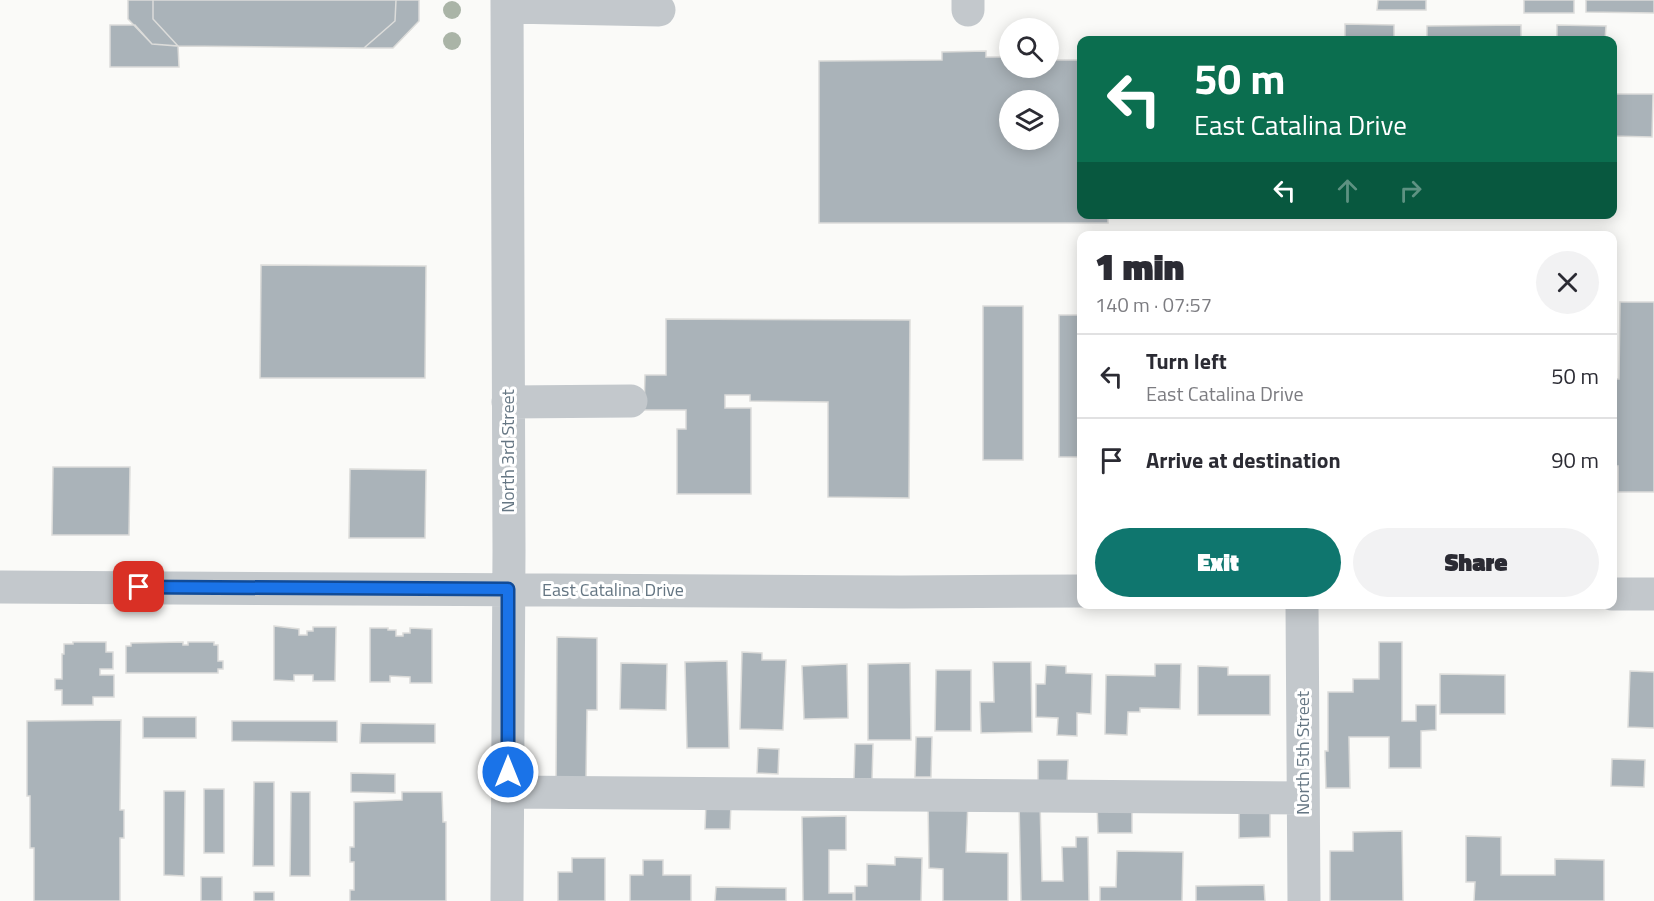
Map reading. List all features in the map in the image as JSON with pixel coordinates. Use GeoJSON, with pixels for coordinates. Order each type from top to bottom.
{"type":"FeatureCollection","features":[{"type":"Feature","properties":{"kind":"street"},"geometry":{"type":"LineString","coordinates":[[507,4],[659,9]]}},
{"type":"Feature","properties":{"kind":"street","name":"North 3rd Street"},"geometry":{"type":"LineString","coordinates":[[507,4],[507,901]]}},
{"type":"Feature","properties":{"kind":"street"},"geometry":{"type":"LineString","coordinates":[[508,402],[631,401]]}},
{"type":"Feature","properties":{"kind":"street","name":"East Catalina Drive"},"geometry":{"type":"LineString","coordinates":[[0,586],[889,592],[1077,591]]}},
{"type":"Feature","properties":{"kind":"street"},"geometry":{"type":"LineString","coordinates":[[1617,594],[1654,594]]}},
{"type":"Feature","properties":{"kind":"street","name":"North 5th Street"},"geometry":{"type":"LineString","coordinates":[[1302,609],[1304,901]]}},
{"type":"Feature","properties":{"kind":"street"},"geometry":{"type":"LineString","coordinates":[[508,792],[1303,798]]}},
{"type":"Feature","properties":{"kind":"building"},"geometry":{"type":"Polygon","coordinates":[[[128,0],[153,0],[153,19],[178,46],[152,44],[128,19],[128,0]]]}},
{"type":"Feature","properties":{"kind":"building"},"geometry":{"type":"Polygon","coordinates":[[[153,0],[396,0],[395,21],[364,48],[178,46],[153,19],[153,0]]]}},
{"type":"Feature","properties":{"kind":"building"},"geometry":{"type":"Polygon","coordinates":[[[396,0],[419,0],[419,21],[393,48],[364,48],[395,21],[396,0]]]}},
{"type":"Feature","properties":{"kind":"building"},"geometry":{"type":"Polygon","coordinates":[[[1378,0],[1426,0],[1426,10],[1377,10],[1378,0]]]}},
{"type":"Feature","properties":{"kind":"building"},"geometry":{"type":"Polygon","coordinates":[[[1524,0],[1574,0],[1574,13],[1524,13],[1524,0]]]}},
{"type":"Feature","properties":{"kind":"building"},"geometry":{"type":"Polygon","coordinates":[[[1586,0],[1654,0],[1654,13],[1586,12],[1586,0]]]}},
{"type":"Feature","properties":{"kind":"building"},"geometry":{"type":"Polygon","coordinates":[[[1345,24],[1394,25],[1394,36],[1345,36],[1345,24]]]}},
{"type":"Feature","properties":{"kind":"building"},"geometry":{"type":"Polygon","coordinates":[[[110,25],[135,25],[152,44],[178,46],[179,67],[110,67],[110,25]]]}},
{"type":"Feature","properties":{"kind":"building"},"geometry":{"type":"Polygon","coordinates":[[[1521,25],[1521,36],[1427,36],[1427,26],[1521,25]]]}},
{"type":"Feature","properties":{"kind":"building"},"geometry":{"type":"Polygon","coordinates":[[[1557,25],[1606,26],[1605,36],[1557,36],[1557,25]]]}},
{"type":"Feature","properties":{"kind":"building"},"geometry":{"type":"Polygon","coordinates":[[[986,51],[986,57],[999,57],[999,78],[1059,78],[1059,60],[1077,60],[1077,219],[1108,219],[1108,223],[819,223],[819,61],[942,60],[942,52],[986,51]]]}},
{"type":"Feature","properties":{"kind":"building"},"geometry":{"type":"Polygon","coordinates":[[[1617,94],[1653,94],[1652,137],[1617,136],[1617,94]]]}},
{"type":"Feature","properties":{"kind":"building"},"geometry":{"type":"Polygon","coordinates":[[[261,265],[426,266],[425,378],[260,378],[261,265]]]}},
{"type":"Feature","properties":{"kind":"building"},"geometry":{"type":"Polygon","coordinates":[[[1620,302],[1654,302],[1654,492],[1618,492],[1617,379],[1619,379],[1620,302]]]}},
{"type":"Feature","properties":{"kind":"building"},"geometry":{"type":"Polygon","coordinates":[[[983,306],[1023,306],[1023,460],[983,460],[983,306]]]}},
{"type":"Feature","properties":{"kind":"building"},"geometry":{"type":"Polygon","coordinates":[[[1059,315],[1077,315],[1077,457],[1059,457],[1059,315]]]}},
{"type":"Feature","properties":{"kind":"building"},"geometry":{"type":"Polygon","coordinates":[[[666,319],[910,320],[909,498],[828,497],[828,402],[750,401],[750,395],[725,395],[725,408],[751,408],[751,494],[677,494],[677,429],[686,429],[686,410],[644,410],[645,375],[666,375],[666,319]]]}},
{"type":"Feature","properties":{"kind":"building"},"geometry":{"type":"Polygon","coordinates":[[[53,467],[130,467],[129,535],[52,535],[53,467]]]}},
{"type":"Feature","properties":{"kind":"building"},"geometry":{"type":"Polygon","coordinates":[[[350,469],[426,470],[425,538],[349,538],[350,469]]]}},
{"type":"Feature","properties":{"kind":"building"},"geometry":{"type":"Polygon","coordinates":[[[274,626],[299,629],[299,635],[307,635],[307,631],[313,631],[313,627],[336,627],[335,681],[313,681],[313,675],[294,675],[294,681],[274,680],[274,626]]]}},
{"type":"Feature","properties":{"kind":"building"},"geometry":{"type":"Polygon","coordinates":[[[370,628],[396,630],[396,636],[410,633],[410,628],[432,629],[432,683],[410,683],[410,677],[390,676],[390,682],[370,682],[370,628]]]}},
{"type":"Feature","properties":{"kind":"building"},"geometry":{"type":"Polygon","coordinates":[[[557,637],[597,638],[597,710],[587,710],[586,780],[556,780],[557,637]]]}},
{"type":"Feature","properties":{"kind":"building"},"geometry":{"type":"Polygon","coordinates":[[[73,642],[106,642],[106,652],[113,652],[113,669],[100,669],[100,675],[114,675],[114,697],[93,697],[93,705],[62,705],[62,690],[55,690],[55,679],[62,679],[64,644],[73,644],[73,642]]]}},
{"type":"Feature","properties":{"kind":"building"},"geometry":{"type":"Polygon","coordinates":[[[183,642],[183,645],[188,645],[188,642],[214,642],[214,645],[218,645],[218,661],[223,661],[223,669],[218,669],[218,673],[126,673],[126,646],[131,646],[131,643],[183,642]]]}},
{"type":"Feature","properties":{"kind":"building"},"geometry":{"type":"Polygon","coordinates":[[[1379,642],[1402,642],[1402,721],[1416,721],[1416,705],[1436,705],[1436,730],[1421,731],[1421,768],[1389,768],[1389,737],[1349,737],[1350,788],[1326,788],[1328,692],[1353,692],[1353,679],[1379,679],[1379,642]]]}},
{"type":"Feature","properties":{"kind":"building"},"geometry":{"type":"Polygon","coordinates":[[[742,652],[762,653],[762,660],[786,660],[783,730],[740,729],[742,652]]]}},
{"type":"Feature","properties":{"kind":"building"},"geometry":{"type":"Polygon","coordinates":[[[727,661],[729,748],[687,748],[685,662],[727,661]]]}},
{"type":"Feature","properties":{"kind":"building"},"geometry":{"type":"Polygon","coordinates":[[[993,662],[1031,662],[1032,732],[981,733],[980,702],[994,702],[993,662]]]}},
{"type":"Feature","properties":{"kind":"building"},"geometry":{"type":"Polygon","coordinates":[[[621,663],[667,664],[666,710],[620,709],[621,663]]]}},
{"type":"Feature","properties":{"kind":"building"},"geometry":{"type":"Polygon","coordinates":[[[910,663],[911,740],[868,740],[868,664],[910,663]]]}},
{"type":"Feature","properties":{"kind":"building"},"geometry":{"type":"Polygon","coordinates":[[[847,664],[848,718],[804,719],[802,666],[847,664]]]}},
{"type":"Feature","properties":{"kind":"building"},"geometry":{"type":"Polygon","coordinates":[[[1155,664],[1181,664],[1180,709],[1140,708],[1140,712],[1128,712],[1127,735],[1105,734],[1106,675],[1155,676],[1155,664]]]}},
{"type":"Feature","properties":{"kind":"building"},"geometry":{"type":"Polygon","coordinates":[[[1046,665],[1066,666],[1066,673],[1092,674],[1091,714],[1077,713],[1077,736],[1057,735],[1058,718],[1036,717],[1036,684],[1045,684],[1046,665]]]}},
{"type":"Feature","properties":{"kind":"building"},"geometry":{"type":"Polygon","coordinates":[[[1198,666],[1228,667],[1228,675],[1270,675],[1270,715],[1198,715],[1198,666]]]}},
{"type":"Feature","properties":{"kind":"building"},"geometry":{"type":"Polygon","coordinates":[[[936,670],[971,670],[971,731],[935,731],[936,670]]]}},
{"type":"Feature","properties":{"kind":"building"},"geometry":{"type":"Polygon","coordinates":[[[1630,671],[1654,672],[1654,728],[1628,727],[1630,671]]]}},
{"type":"Feature","properties":{"kind":"building"},"geometry":{"type":"Polygon","coordinates":[[[1440,674],[1505,675],[1505,714],[1440,714],[1440,674]]]}},
{"type":"Feature","properties":{"kind":"building"},"geometry":{"type":"Polygon","coordinates":[[[143,717],[196,717],[196,738],[143,738],[143,717]]]}},
{"type":"Feature","properties":{"kind":"building"},"geometry":{"type":"Polygon","coordinates":[[[121,720],[120,810],[124,810],[124,838],[120,838],[120,901],[34,901],[34,848],[30,848],[30,796],[27,796],[27,721],[121,720]]]}},
{"type":"Feature","properties":{"kind":"building"},"geometry":{"type":"Polygon","coordinates":[[[232,721],[337,721],[337,742],[232,741],[232,721]]]}},
{"type":"Feature","properties":{"kind":"building"},"geometry":{"type":"Polygon","coordinates":[[[361,723],[435,724],[435,743],[360,743],[361,723]]]}},
{"type":"Feature","properties":{"kind":"building"},"geometry":{"type":"Polygon","coordinates":[[[916,737],[932,737],[931,777],[915,777],[916,737]]]}},
{"type":"Feature","properties":{"kind":"building"},"geometry":{"type":"Polygon","coordinates":[[[855,744],[873,744],[872,779],[854,779],[855,744]]]}},
{"type":"Feature","properties":{"kind":"building"},"geometry":{"type":"Polygon","coordinates":[[[758,748],[779,749],[778,774],[757,773],[758,748]]]}},
{"type":"Feature","properties":{"kind":"building"},"geometry":{"type":"Polygon","coordinates":[[[1612,759],[1645,760],[1644,787],[1611,786],[1612,759]]]}},
{"type":"Feature","properties":{"kind":"building"},"geometry":{"type":"Polygon","coordinates":[[[1038,760],[1068,760],[1067,784],[1038,783],[1038,760]]]}},
{"type":"Feature","properties":{"kind":"building"},"geometry":{"type":"Polygon","coordinates":[[[351,773],[395,774],[395,793],[351,792],[351,773]]]}},
{"type":"Feature","properties":{"kind":"building"},"geometry":{"type":"Polygon","coordinates":[[[254,782],[274,782],[274,866],[253,866],[254,782]]]}},
{"type":"Feature","properties":{"kind":"building"},"geometry":{"type":"Polygon","coordinates":[[[204,789],[224,789],[224,853],[204,853],[204,789]]]}},
{"type":"Feature","properties":{"kind":"building"},"geometry":{"type":"Polygon","coordinates":[[[164,791],[185,791],[184,876],[164,875],[164,791]]]}},
{"type":"Feature","properties":{"kind":"building"},"geometry":{"type":"Polygon","coordinates":[[[291,792],[310,792],[310,876],[290,876],[291,792]]]}},
{"type":"Feature","properties":{"kind":"building"},"geometry":{"type":"Polygon","coordinates":[[[402,792],[442,792],[443,822],[446,822],[446,901],[350,901],[350,890],[354,890],[354,862],[350,862],[350,847],[354,847],[354,802],[402,800],[402,792]]]}},
{"type":"Feature","properties":{"kind":"building"},"geometry":{"type":"Polygon","coordinates":[[[928,799],[968,800],[966,852],[1008,853],[1008,901],[943,901],[943,869],[929,868],[928,799]]]}},
{"type":"Feature","properties":{"kind":"building"},"geometry":{"type":"Polygon","coordinates":[[[1019,801],[1040,801],[1042,881],[1063,881],[1062,847],[1076,847],[1076,837],[1088,837],[1089,901],[1021,901],[1019,801]]]}},
{"type":"Feature","properties":{"kind":"building"},"geometry":{"type":"Polygon","coordinates":[[[706,803],[731,803],[730,829],[705,829],[706,803]]]}},
{"type":"Feature","properties":{"kind":"building"},"geometry":{"type":"Polygon","coordinates":[[[1097,803],[1132,803],[1132,833],[1098,833],[1097,803]]]}},
{"type":"Feature","properties":{"kind":"building"},"geometry":{"type":"Polygon","coordinates":[[[1270,805],[1270,837],[1239,838],[1239,806],[1270,805]]]}},
{"type":"Feature","properties":{"kind":"building"},"geometry":{"type":"Polygon","coordinates":[[[846,816],[846,850],[829,850],[829,893],[853,893],[853,901],[803,901],[802,817],[846,816]]]}},
{"type":"Feature","properties":{"kind":"building"},"geometry":{"type":"Polygon","coordinates":[[[1402,831],[1403,901],[1330,901],[1330,851],[1353,851],[1353,832],[1402,831]]]}},
{"type":"Feature","properties":{"kind":"building"},"geometry":{"type":"Polygon","coordinates":[[[1466,836],[1501,837],[1501,875],[1555,875],[1555,859],[1604,860],[1604,901],[1474,901],[1475,882],[1466,882],[1466,836]]]}},
{"type":"Feature","properties":{"kind":"building"},"geometry":{"type":"Polygon","coordinates":[[[1117,851],[1183,852],[1182,901],[1100,901],[1100,887],[1116,887],[1117,851]]]}},
{"type":"Feature","properties":{"kind":"building"},"geometry":{"type":"Polygon","coordinates":[[[895,857],[922,858],[921,901],[855,901],[855,886],[867,886],[867,864],[895,865],[895,857]]]}},
{"type":"Feature","properties":{"kind":"building"},"geometry":{"type":"Polygon","coordinates":[[[572,858],[605,858],[605,901],[558,901],[558,872],[572,872],[572,858]]]}},
{"type":"Feature","properties":{"kind":"building"},"geometry":{"type":"Polygon","coordinates":[[[643,860],[663,860],[663,875],[691,875],[691,901],[630,901],[630,875],[643,875],[643,860]]]}},
{"type":"Feature","properties":{"kind":"building"},"geometry":{"type":"Polygon","coordinates":[[[201,877],[222,877],[222,901],[201,901],[201,877]]]}},
{"type":"Feature","properties":{"kind":"building"},"geometry":{"type":"Polygon","coordinates":[[[1264,885],[1265,901],[1196,901],[1196,886],[1264,885]]]}},
{"type":"Feature","properties":{"kind":"building"},"geometry":{"type":"Polygon","coordinates":[[[716,887],[786,888],[786,901],[715,901],[716,887]]]}},
{"type":"Feature","properties":{"kind":"building"},"geometry":{"type":"Polygon","coordinates":[[[254,892],[274,892],[274,901],[254,901],[254,892]]]}},
{"type":"Feature","properties":{"kind":"route"},"geometry":{"type":"LineString","coordinates":[[139,587],[508,589],[508,772]]}}]}
